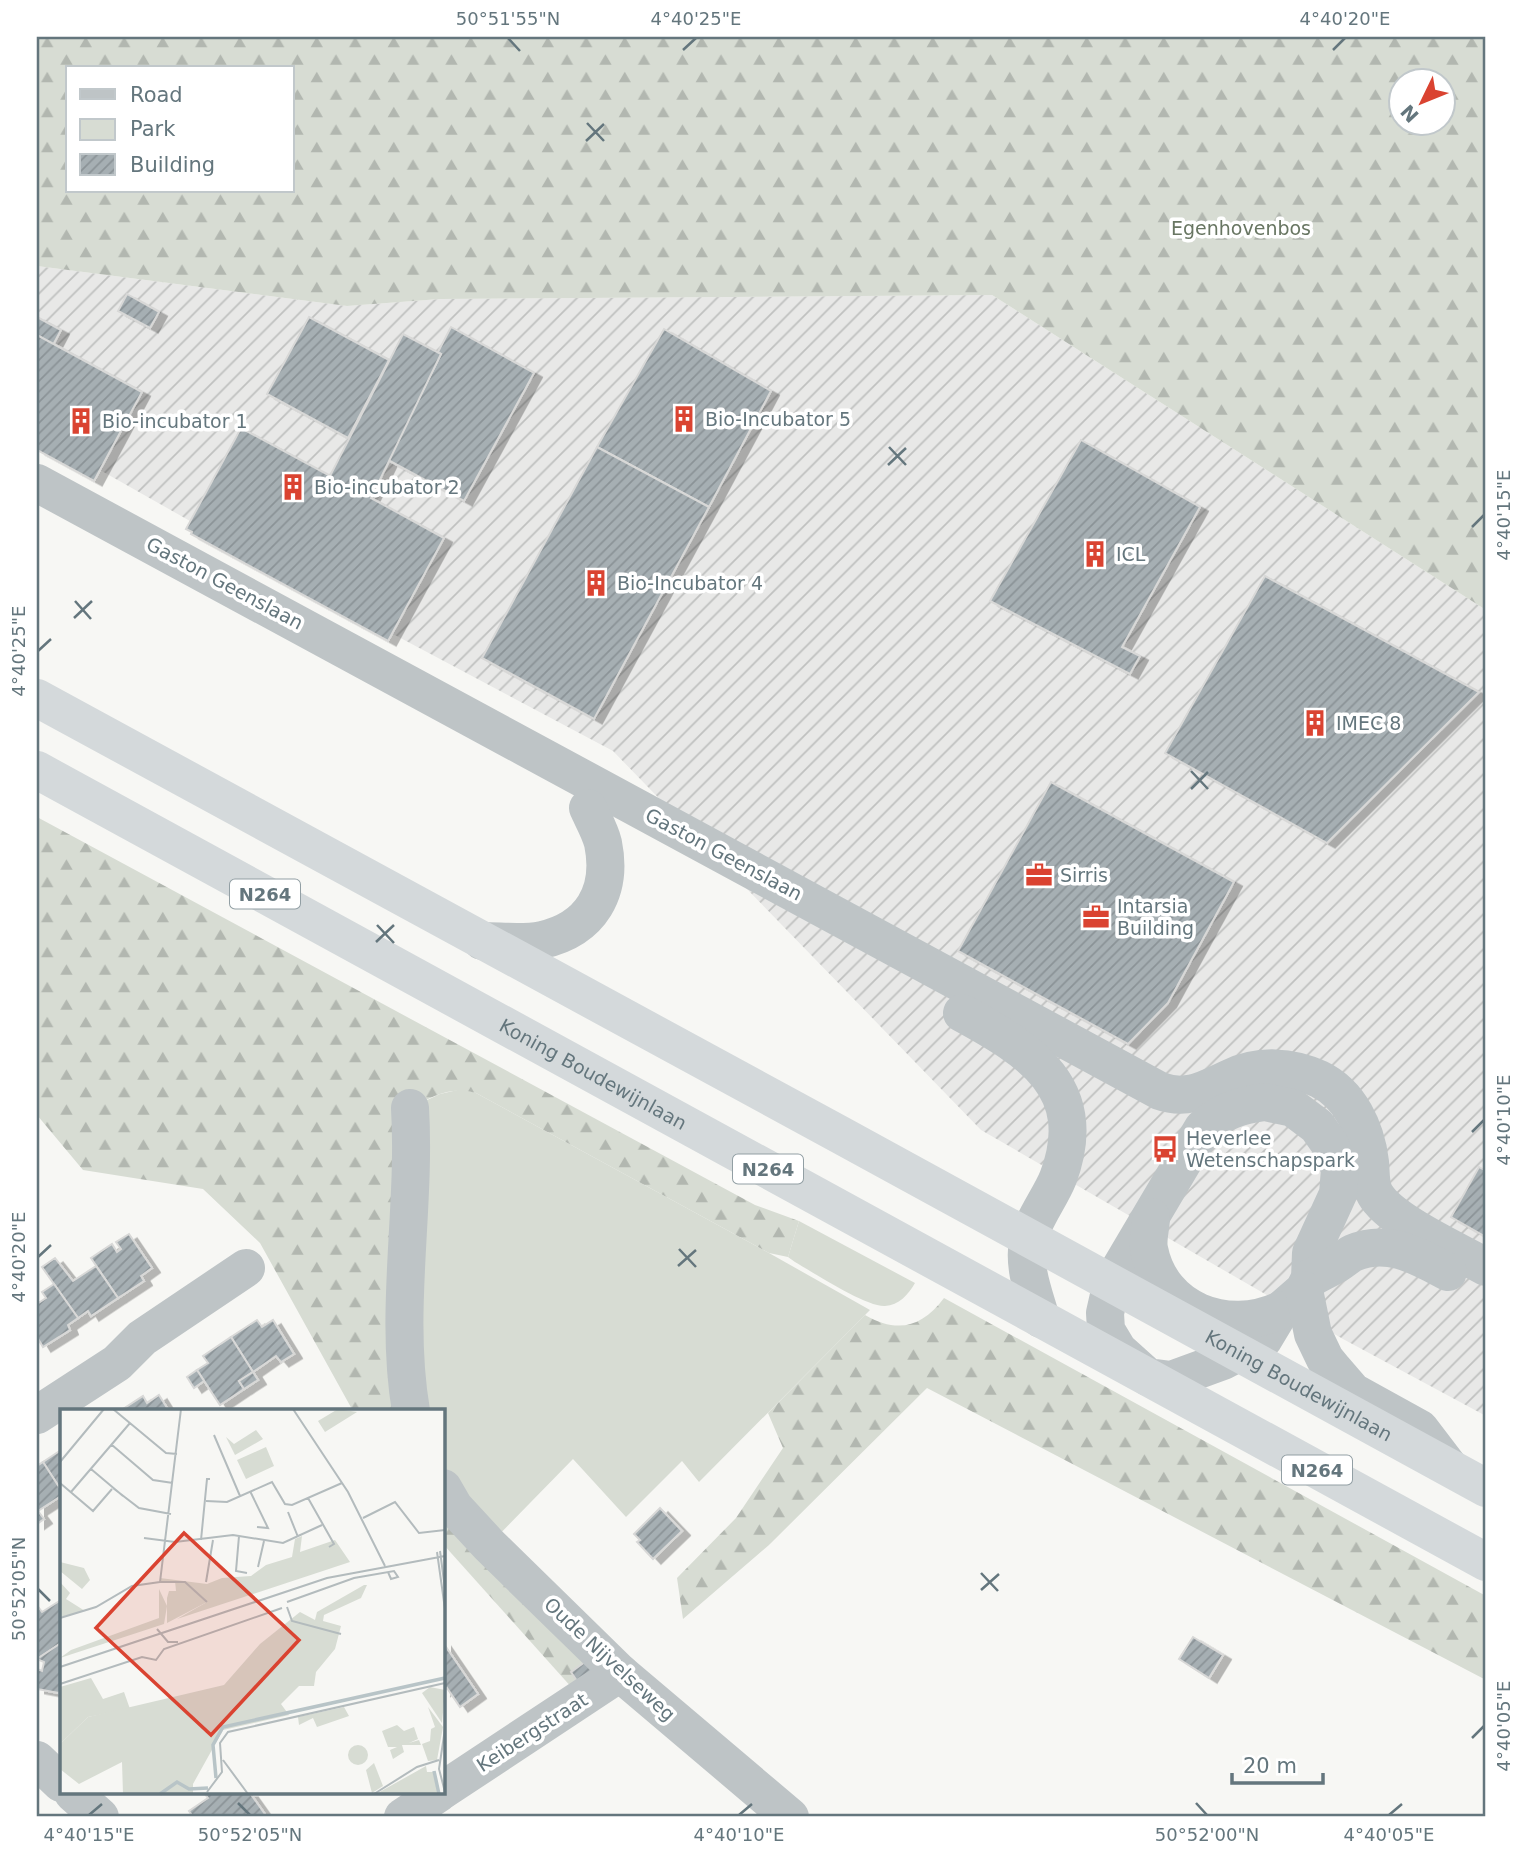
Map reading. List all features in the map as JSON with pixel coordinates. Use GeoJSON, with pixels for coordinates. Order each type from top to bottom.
{"type":"FeatureCollection","features":[{"type":"Feature","properties":{"kind":"highway","name":"Koning Boudewijnlaan"},"geometry":{"type":"LineString","coordinates":[[37,698],[1028,1239],[1242,1352],[1486,1488]]}},
{"type":"Feature","properties":{"kind":"highway","name":"Koning Boudewijnlaan"},"geometry":{"type":"LineString","coordinates":[[37,770],[1486,1562]]}},
{"type":"Feature","properties":{"kind":"street","name":"Gaston Geenslaan"},"geometry":{"type":"LineString","coordinates":[[37,483],[1160,1091],[1173,1095],[1193,1095],[1251,1070],[1276,1068],[1299,1071],[1320,1080],[1340,1094],[1357,1116],[1367,1143],[1374,1192],[1393,1212],[1486,1267]]}},
{"type":"Feature","properties":{"kind":"street","name":"Gaston Geenslaan"},"geometry":{"type":"LineString","coordinates":[[37,505],[1002,1035],[1040,1064],[1056,1089],[1066,1131],[1066,1147],[1055,1184],[1028,1239],[1028,1272],[1041,1319]]}},
{"type":"Feature","properties":{"kind":"street","name":"Koning Boudewijnlaan"},"geometry":{"type":"LineString","coordinates":[[482,941],[539,941],[567,932],[590,914],[603,892],[606,866],[602,840],[588,808]]}},
{"type":"Feature","properties":{"kind":"street","name":"Gaston Geenslaan"},"geometry":{"type":"LineString","coordinates":[[1112,1282],[1189,1148],[1210,1121],[1243,1105],[1265,1102],[1293,1108],[1318,1126],[1329,1143],[1339,1170],[1338,1194],[1311,1253],[1308,1286],[1313,1334],[1325,1359],[1353,1392],[1420,1429],[1449,1467]]}},
{"type":"Feature","properties":{"kind":"street"},"geometry":{"type":"LineString","coordinates":[[410,1108],[412,1157],[405,1322],[406,1381],[411,1409]]}},
{"type":"Feature","properties":{"kind":"street","name":"Gaston Geenslaan"},"geometry":{"type":"LineString","coordinates":[[1148,1377],[1171,1380],[1242,1352],[1263,1340],[1357,1225],[1371,1178]]}},
{"type":"Feature","properties":{"kind":"street"},"geometry":{"type":"LineString","coordinates":[[1151,1217],[1149,1248],[1162,1282],[1181,1302],[1210,1317],[1238,1321],[1262,1319],[1351,1254],[1374,1247],[1404,1250],[1486,1293]]}},
{"type":"Feature","properties":{"kind":"street"},"geometry":{"type":"LineString","coordinates":[[37,1415],[117,1363],[142,1338],[246,1268]]}},
{"type":"Feature","properties":{"kind":"street","name":"Koning Boudewijnlaan"},"geometry":{"type":"LineString","coordinates":[[1112,1282],[1105,1313],[1106,1329],[1118,1350],[1148,1377]]}},
{"type":"Feature","properties":{"kind":"street","name":"Oude Nijvelseweg"},"geometry":{"type":"LineString","coordinates":[[444,1490],[454,1507],[489,1545],[620,1673],[790,1817]]}},
{"type":"Feature","properties":{"kind":"street","name":"Keibergstraat"},"geometry":{"type":"LineString","coordinates":[[444,1789],[620,1673]]}},
{"type":"Feature","properties":{"kind":"street"},"geometry":{"type":"LineString","coordinates":[[37,1760],[60,1782]]}},
{"type":"Feature","properties":{"kind":"street"},"geometry":{"type":"LineString","coordinates":[[74,1794],[100,1817]]}},
{"type":"Feature","properties":{"kind":"street","name":"Keibergstraat"},"geometry":{"type":"LineString","coordinates":[[403,1817],[437,1794]]}},
{"type":"Feature","properties":{"kind":"shaded area"},"geometry":{"type":"Polygon","coordinates":[[[37,266],[347,306],[440,299],[992,295],[1486,610],[1486,1416],[1343,1339],[981,1130],[613,751],[393,634],[388,641],[191,534],[190,521],[100,470],[94,481],[37,450],[37,266]]]}},
{"type":"Feature","properties":{"kind":"green space","name":"Egenhovenbos"},"geometry":{"type":"Polygon","coordinates":[[[37,37],[1486,37],[1486,610],[992,295],[440,299],[347,306],[37,266],[37,37]]]}},
{"type":"Feature","properties":{"kind":"green space"},"geometry":{"type":"Polygon","coordinates":[[[37,817],[755,1205],[799,1221],[788,1257],[769,1253],[476,1093],[458,1090],[442,1093],[410,1108],[411,1409],[352,1409],[260,1243],[203,1189],[83,1170],[37,1115],[37,817]]]}},
{"type":"Feature","properties":{"kind":"green space"},"geometry":{"type":"Polygon","coordinates":[[[462,1089],[476,1093],[870,1310],[699,1482],[682,1461],[626,1517],[573,1459],[489,1545],[444,1489],[444,1409],[411,1409],[410,1108],[440,1094],[462,1089]]]}},
{"type":"Feature","properties":{"kind":"green space"},"geometry":{"type":"Polygon","coordinates":[[[799,1221],[915,1283],[903,1299],[885,1306],[866,1301],[840,1288],[788,1257],[799,1221]]]}},
{"type":"Feature","properties":{"kind":"green space"},"geometry":{"type":"Polygon","coordinates":[[[944,1298],[1486,1596],[1486,1680],[927,1388],[769,1545],[683,1619],[677,1578],[736,1518],[783,1448],[768,1413],[865,1315],[888,1324],[909,1324],[927,1316],[944,1298]]]}},
{"type":"Feature","properties":{"kind":"green space"},"geometry":{"type":"Polygon","coordinates":[[[444,1489],[620,1673],[582,1699],[444,1545],[444,1489]]]}},
{"type":"Feature","properties":{"kind":"building"},"geometry":{"type":"Polygon","coordinates":[[[127,294],[159,312],[150,328],[118,311],[127,294]]]}},
{"type":"Feature","properties":{"kind":"building"},"geometry":{"type":"Polygon","coordinates":[[[37,317],[61,330],[53,345],[37,335],[37,317]]]}},
{"type":"Feature","properties":{"kind":"building"},"geometry":{"type":"Polygon","coordinates":[[[309,317],[389,360],[348,438],[267,394],[309,317]]]}},
{"type":"Feature","properties":{"kind":"building"},"geometry":{"type":"Polygon","coordinates":[[[451,327],[534,373],[464,501],[388,460],[441,354],[438,352],[451,327]]]}},
{"type":"Feature","properties":{"kind":"building","name":"Bio-Incubator 5"},"geometry":{"type":"Polygon","coordinates":[[[664,329],[771,391],[709,507],[597,447],[664,329]]]}},
{"type":"Feature","properties":{"kind":"building","name":"Bio-incubator 2"},"geometry":{"type":"Polygon","coordinates":[[[403,334],[441,354],[371,498],[444,538],[388,641],[186,529],[241,428],[330,476],[403,334]]]}},
{"type":"Feature","properties":{"kind":"building","name":"Bio-incubator 1"},"geometry":{"type":"Polygon","coordinates":[[[37,335],[142,392],[94,481],[37,450],[37,335]]]}},
{"type":"Feature","properties":{"kind":"building","name":"ICL"},"geometry":{"type":"Polygon","coordinates":[[[1081,440],[1200,507],[1122,647],[1140,656],[1130,674],[990,601],[1081,440]]]}},
{"type":"Feature","properties":{"kind":"building","name":"Bio-Incubator 4"},"geometry":{"type":"Polygon","coordinates":[[[597,447],[709,507],[594,719],[482,658],[597,447]]]}},
{"type":"Feature","properties":{"kind":"building","name":"IMEC 8"},"geometry":{"type":"Polygon","coordinates":[[[1265,576],[1479,692],[1327,843],[1165,753],[1265,576]]]}},
{"type":"Feature","properties":{"kind":"building","name":"Intarsia Building"},"geometry":{"type":"Polygon","coordinates":[[[1051,782],[1234,882],[1168,1003],[1128,1044],[958,951],[1051,782]]]}},
{"type":"Feature","properties":{"kind":"building"},"geometry":{"type":"Polygon","coordinates":[[[1479,1167],[1486,1171],[1486,1237],[1451,1217],[1479,1167]]]}},
{"type":"Feature","properties":{"kind":"building"},"geometry":{"type":"Polygon","coordinates":[[[129,1234],[152,1268],[141,1276],[144,1281],[118,1298],[91,1258],[112,1244],[117,1252],[121,1249],[116,1242],[129,1234]]]}},
{"type":"Feature","properties":{"kind":"building"},"geometry":{"type":"Polygon","coordinates":[[[55,1258],[73,1281],[96,1266],[118,1298],[91,1316],[88,1311],[78,1318],[42,1267],[55,1258]]]}},
{"type":"Feature","properties":{"kind":"building"},"geometry":{"type":"Polygon","coordinates":[[[54,1284],[78,1318],[68,1325],[70,1330],[43,1347],[37,1337],[37,1304],[46,1298],[42,1292],[54,1284]]]}},
{"type":"Feature","properties":{"kind":"building"},"geometry":{"type":"Polygon","coordinates":[[[257,1320],[262,1327],[273,1320],[294,1354],[281,1362],[276,1356],[253,1372],[231,1337],[257,1320]]]}},
{"type":"Feature","properties":{"kind":"building"},"geometry":{"type":"Polygon","coordinates":[[[231,1337],[253,1372],[239,1381],[244,1389],[220,1405],[197,1370],[208,1363],[203,1356],[231,1337]]]}},
{"type":"Feature","properties":{"kind":"building"},"geometry":{"type":"Polygon","coordinates":[[[197,1370],[204,1381],[194,1388],[187,1377],[197,1370]]]}},
{"type":"Feature","properties":{"kind":"building"},"geometry":{"type":"Polygon","coordinates":[[[253,1372],[258,1380],[244,1389],[239,1381],[253,1372]]]}},
{"type":"Feature","properties":{"kind":"building"},"geometry":{"type":"Polygon","coordinates":[[[159,1395],[168,1409],[123,1409],[143,1396],[147,1403],[159,1395]]]}},
{"type":"Feature","properties":{"kind":"building"},"geometry":{"type":"Polygon","coordinates":[[[60,1451],[60,1488],[43,1462],[60,1451]]]}},
{"type":"Feature","properties":{"kind":"building"},"geometry":{"type":"Polygon","coordinates":[[[43,1462],[60,1488],[60,1497],[38,1511],[44,1519],[37,1524],[37,1466],[43,1462]]]}},
{"type":"Feature","properties":{"kind":"building"},"geometry":{"type":"Polygon","coordinates":[[[660,1508],[682,1531],[653,1559],[637,1542],[640,1540],[634,1534],[660,1508]]]}},
{"type":"Feature","properties":{"kind":"building"},"geometry":{"type":"Polygon","coordinates":[[[60,1601],[60,1644],[37,1659],[37,1610],[39,1608],[42,1612],[60,1601]]]}},
{"type":"Feature","properties":{"kind":"building"},"geometry":{"type":"Polygon","coordinates":[[[1193,1637],[1223,1655],[1209,1678],[1179,1659],[1193,1637]]]}},
{"type":"Feature","properties":{"kind":"building"},"geometry":{"type":"Polygon","coordinates":[[[60,1644],[59,1693],[37,1689],[37,1669],[42,1671],[44,1662],[37,1659],[60,1644]]]}},
{"type":"Feature","properties":{"kind":"building"},"geometry":{"type":"Polygon","coordinates":[[[444,1644],[478,1694],[460,1707],[447,1688],[444,1690],[444,1644]]]}},
{"type":"Feature","properties":{"kind":"building"},"geometry":{"type":"Polygon","coordinates":[[[592,1657],[604,1675],[583,1690],[571,1672],[592,1657]]]}},
{"type":"Feature","properties":{"kind":"building"},"geometry":{"type":"Polygon","coordinates":[[[205,1794],[251,1794],[267,1817],[193,1817],[189,1811],[208,1798],[205,1794]]]}},
{"type":"Feature","properties":{"kind":"place","name":"Bio-Incubator 5"},"geometry":{"type":"Point","coordinates":[684,419]}},
{"type":"Feature","properties":{"kind":"place","name":"Bio-incubator 1"},"geometry":{"type":"Point","coordinates":[81,421]}},
{"type":"Feature","properties":{"kind":"place","name":"Bio-incubator 2"},"geometry":{"type":"Point","coordinates":[293,487]}},
{"type":"Feature","properties":{"kind":"place","name":"ICL"},"geometry":{"type":"Point","coordinates":[1095,554]}},
{"type":"Feature","properties":{"kind":"place","name":"Bio-Incubator 4"},"geometry":{"type":"Point","coordinates":[596,583]}},
{"type":"Feature","properties":{"kind":"place","name":"IMEC 8"},"geometry":{"type":"Point","coordinates":[1315,723]}},
{"type":"Feature","properties":{"kind":"place","name":"Sirris"},"geometry":{"type":"Point","coordinates":[1039,875]}},
{"type":"Feature","properties":{"kind":"place","name":"Intarsia Building"},"geometry":{"type":"Point","coordinates":[1096,917]}},
{"type":"Feature","properties":{"kind":"place","name":"Heverlee Wetenschapspark"},"geometry":{"type":"Point","coordinates":[1165,1149]}}]}
